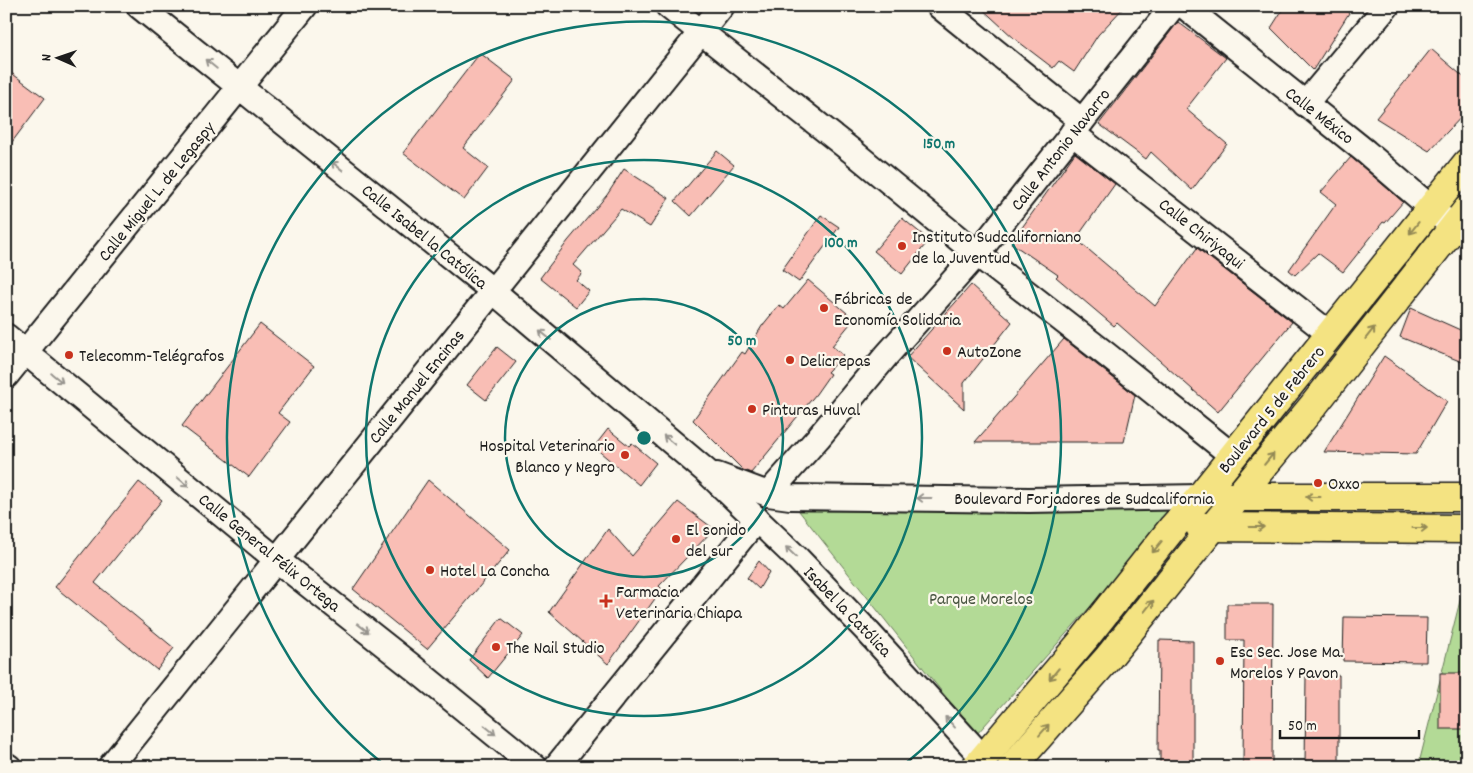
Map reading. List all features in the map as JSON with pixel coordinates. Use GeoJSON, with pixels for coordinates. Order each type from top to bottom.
{"type":"FeatureCollection","features":[{"type":"Feature","properties":{"kind":"main road","name":"Boulevard 5 de Febrero"},"geometry":{"type":"LineString","coordinates":[[983,764],[1173,527],[1200,498],[1234,456],[1430,207],[1467,163]]}},
{"type":"Feature","properties":{"kind":"main road","name":"Boulevard 5 de Febrero"},"geometry":{"type":"LineString","coordinates":[[1012,767],[1108,658],[1212,527],[1313,406],[1460,218]]}},
{"type":"Feature","properties":{"kind":"main road","name":"Boulevard Forjadores de Sudcalifornia"},"geometry":{"type":"LineString","coordinates":[[1200,498],[1467,497]]}},
{"type":"Feature","properties":{"kind":"main road","name":"Boulevard Forjadores de Sudcalifornia"},"geometry":{"type":"LineString","coordinates":[[1173,527],[1467,529]]}},
{"type":"Feature","properties":{"kind":"street","name":"Calle Isabel la Católica"},"geometry":{"type":"LineString","coordinates":[[139,6],[493,291],[706,471]]}},
{"type":"Feature","properties":{"kind":"street","name":"Calle Miguel L. de Legaspy"},"geometry":{"type":"LineString","coordinates":[[6,376],[305,6]]}},
{"type":"Feature","properties":{"kind":"street"},"geometry":{"type":"LineString","coordinates":[[668,6],[977,254],[1234,456]]}},
{"type":"Feature","properties":{"kind":"street","name":"Calle Manuel Encinas"},"geometry":{"type":"LineString","coordinates":[[110,767],[722,6]]}},
{"type":"Feature","properties":{"kind":"street","name":"Calle Chiriyaqui"},"geometry":{"type":"LineString","coordinates":[[938,6],[1077,127],[1330,334]]}},
{"type":"Feature","properties":{"kind":"street","name":"Calle Antonio Navarro"},"geometry":{"type":"LineString","coordinates":[[768,494],[818,438],[886,356],[977,254],[1173,6]]}},
{"type":"Feature","properties":{"kind":"street","name":"Calle México"},"geometry":{"type":"LineString","coordinates":[[1184,6],[1366,152],[1430,207],[1460,218]]}},
{"type":"Feature","properties":{"kind":"street"},"geometry":{"type":"LineString","coordinates":[[1306,104],[1387,6]]}},
{"type":"Feature","properties":{"kind":"street","name":"Calle General Félix Ortega"},"geometry":{"type":"LineString","coordinates":[[6,336],[277,560],[535,767]]}},
{"type":"Feature","properties":{"kind":"street","name":"Boulevard Forjadores de Sudcalifornia"},"geometry":{"type":"LineString","coordinates":[[706,471],[768,494],[798,497],[1029,500],[1200,498]]}},
{"type":"Feature","properties":{"kind":"street","name":"Isabel la Católica"},"geometry":{"type":"LineString","coordinates":[[706,471],[757,519],[866,630],[983,764]]}},
{"type":"Feature","properties":{"kind":"street"},"geometry":{"type":"LineString","coordinates":[[556,767],[757,519]]}},
{"type":"Feature","properties":{"kind":"green space","name":"Parque Morelos"},"geometry":{"type":"Polygon","coordinates":[[[1179,507],[976,735],[799,511],[978,511],[1179,507]]]}},
{"type":"Feature","properties":{"kind":"green space"},"geometry":{"type":"Polygon","coordinates":[[[1464,585],[1467,585],[1467,767],[1418,767],[1464,585]]]}},
{"type":"Feature","properties":{"kind":"building"},"geometry":{"type":"Polygon","coordinates":[[[979,6],[1125,6],[1098,35],[1074,72],[1059,61],[1053,68],[1015,39],[979,6]]]}},
{"type":"Feature","properties":{"kind":"building"},"geometry":{"type":"Polygon","coordinates":[[[1285,6],[1340,6],[1349,13],[1313,70],[1271,28],[1285,6]]]}},
{"type":"Feature","properties":{"kind":"building"},"geometry":{"type":"Polygon","coordinates":[[[1178,22],[1226,58],[1186,109],[1227,144],[1192,190],[1151,152],[1146,159],[1099,124],[1178,22]]]}},
{"type":"Feature","properties":{"kind":"building"},"geometry":{"type":"Polygon","coordinates":[[[1431,49],[1467,80],[1467,111],[1429,151],[1376,118],[1431,49]]]}},
{"type":"Feature","properties":{"kind":"building"},"geometry":{"type":"Polygon","coordinates":[[[480,53],[515,80],[463,148],[488,168],[464,200],[403,153],[480,53]]]}},
{"type":"Feature","properties":{"kind":"building"},"geometry":{"type":"Polygon","coordinates":[[[6,69],[45,98],[6,150],[6,69]]]}},
{"type":"Feature","properties":{"kind":"building"},"geometry":{"type":"Polygon","coordinates":[[[717,151],[734,165],[691,216],[675,201],[717,151]]]}},
{"type":"Feature","properties":{"kind":"building"},"geometry":{"type":"Polygon","coordinates":[[[1075,153],[1115,184],[1076,239],[1155,306],[1197,248],[1292,322],[1218,412],[1117,323],[1114,326],[1056,277],[1058,275],[1011,243],[1075,153]]]}},
{"type":"Feature","properties":{"kind":"building"},"geometry":{"type":"Polygon","coordinates":[[[1351,157],[1403,202],[1385,223],[1383,222],[1343,272],[1318,253],[1295,275],[1289,270],[1336,204],[1321,192],[1351,157]]]}},
{"type":"Feature","properties":{"kind":"building"},"geometry":{"type":"Polygon","coordinates":[[[624,169],[669,198],[650,227],[621,209],[573,265],[582,273],[576,280],[589,291],[576,307],[540,278],[607,195],[624,169]]]}},
{"type":"Feature","properties":{"kind":"building"},"geometry":{"type":"Polygon","coordinates":[[[821,215],[839,227],[799,282],[782,270],[821,215]]]}},
{"type":"Feature","properties":{"kind":"building","name":"Instituto Sudcaliforniano de la Juventud"},"geometry":{"type":"Polygon","coordinates":[[[902,218],[929,240],[902,274],[874,251],[902,218]]]}},
{"type":"Feature","properties":{"kind":"building"},"geometry":{"type":"Polygon","coordinates":[[[808,280],[854,319],[832,346],[843,355],[827,372],[830,374],[816,394],[751,473],[743,470],[693,420],[742,352],[745,354],[762,326],[779,305],[784,309],[808,280]]]}},
{"type":"Feature","properties":{"kind":"building"},"geometry":{"type":"Polygon","coordinates":[[[971,285],[1012,322],[964,383],[964,409],[907,357],[971,285]]]}},
{"type":"Feature","properties":{"kind":"building"},"geometry":{"type":"Polygon","coordinates":[[[1411,308],[1467,333],[1467,364],[1400,337],[1411,308]]]}},
{"type":"Feature","properties":{"kind":"building"},"geometry":{"type":"Polygon","coordinates":[[[260,324],[314,366],[278,413],[290,422],[249,477],[182,426],[260,324]]]}},
{"type":"Feature","properties":{"kind":"building"},"geometry":{"type":"Polygon","coordinates":[[[1064,339],[1135,395],[1124,442],[975,442],[1064,339]]]}},
{"type":"Feature","properties":{"kind":"building"},"geometry":{"type":"Polygon","coordinates":[[[497,347],[516,362],[486,400],[467,385],[497,347]]]}},
{"type":"Feature","properties":{"kind":"building"},"geometry":{"type":"Polygon","coordinates":[[[1384,356],[1447,401],[1416,454],[1324,452],[1384,356]]]}},
{"type":"Feature","properties":{"kind":"building","name":"Hospital Veterinario Blanco y Negro"},"geometry":{"type":"Polygon","coordinates":[[[608,429],[629,446],[632,443],[656,463],[639,485],[594,447],[608,429]]]}},
{"type":"Feature","properties":{"kind":"building","name":"Hotel La Concha"},"geometry":{"type":"Polygon","coordinates":[[[428,480],[510,550],[427,649],[353,589],[428,480]]]}},
{"type":"Feature","properties":{"kind":"building"},"geometry":{"type":"Polygon","coordinates":[[[139,482],[162,500],[95,583],[174,648],[157,670],[55,587],[139,482]]]}},
{"type":"Feature","properties":{"kind":"building","name":"Farmacia Veterinaria Chiapa"},"geometry":{"type":"Polygon","coordinates":[[[678,502],[714,529],[659,586],[662,589],[608,664],[549,612],[608,529],[632,556],[678,502]]]}},
{"type":"Feature","properties":{"kind":"building"},"geometry":{"type":"Polygon","coordinates":[[[759,561],[769,572],[759,589],[747,578],[759,561]]]}},
{"type":"Feature","properties":{"kind":"building"},"geometry":{"type":"Polygon","coordinates":[[[1227,604],[1273,604],[1272,767],[1243,767],[1244,640],[1227,640],[1227,604]]]}},
{"type":"Feature","properties":{"kind":"building"},"geometry":{"type":"Polygon","coordinates":[[[1344,617],[1427,618],[1426,662],[1343,661],[1344,617]]]}},
{"type":"Feature","properties":{"kind":"building","name":"The Nail Studio"},"geometry":{"type":"Polygon","coordinates":[[[501,618],[523,635],[488,678],[469,660],[501,618]]]}},
{"type":"Feature","properties":{"kind":"building"},"geometry":{"type":"Polygon","coordinates":[[[1159,640],[1193,641],[1193,767],[1160,767],[1160,750],[1158,750],[1159,640]]]}},
{"type":"Feature","properties":{"kind":"building"},"geometry":{"type":"Polygon","coordinates":[[[1440,673],[1467,673],[1467,729],[1440,729],[1440,673]]]}},
{"type":"Feature","properties":{"kind":"building"},"geometry":{"type":"Polygon","coordinates":[[[1306,675],[1339,675],[1339,767],[1305,767],[1306,675]]]}},
{"type":"Feature","properties":{"kind":"place","name":"Instituto Sudcaliforniano de la Juventud"},"geometry":{"type":"Point","coordinates":[902,246]}},
{"type":"Feature","properties":{"kind":"place","name":"Fábricas de Economía Solidaria"},"geometry":{"type":"Point","coordinates":[824,308]}},
{"type":"Feature","properties":{"kind":"place","name":"AutoZone"},"geometry":{"type":"Point","coordinates":[947,351]}},
{"type":"Feature","properties":{"kind":"place","name":"Telecomm-Telégrafos"},"geometry":{"type":"Point","coordinates":[69,355]}},
{"type":"Feature","properties":{"kind":"place","name":"Delicrepas"},"geometry":{"type":"Point","coordinates":[790,360]}},
{"type":"Feature","properties":{"kind":"place","name":"Pinturas Huval"},"geometry":{"type":"Point","coordinates":[752,409]}},
{"type":"Feature","properties":{"kind":"place","name":"Hospital Veterinario Blanco y Negro"},"geometry":{"type":"Point","coordinates":[625,455]}},
{"type":"Feature","properties":{"kind":"place","name":"Oxxo"},"geometry":{"type":"Point","coordinates":[1318,483]}},
{"type":"Feature","properties":{"kind":"place","name":"El sonido del sur"},"geometry":{"type":"Point","coordinates":[676,539]}},
{"type":"Feature","properties":{"kind":"place","name":"Hotel La Concha"},"geometry":{"type":"Point","coordinates":[430,570]}},
{"type":"Feature","properties":{"kind":"place","name":"Farmacia Veterinaria Chiapa"},"geometry":{"type":"Point","coordinates":[606,601]}},
{"type":"Feature","properties":{"kind":"place","name":"The Nail Studio"},"geometry":{"type":"Point","coordinates":[496,647]}},
{"type":"Feature","properties":{"kind":"place","name":"Esc Sec. Jose Ma. Morelos Y Pavon"},"geometry":{"type":"Point","coordinates":[1220,661]}}]}
